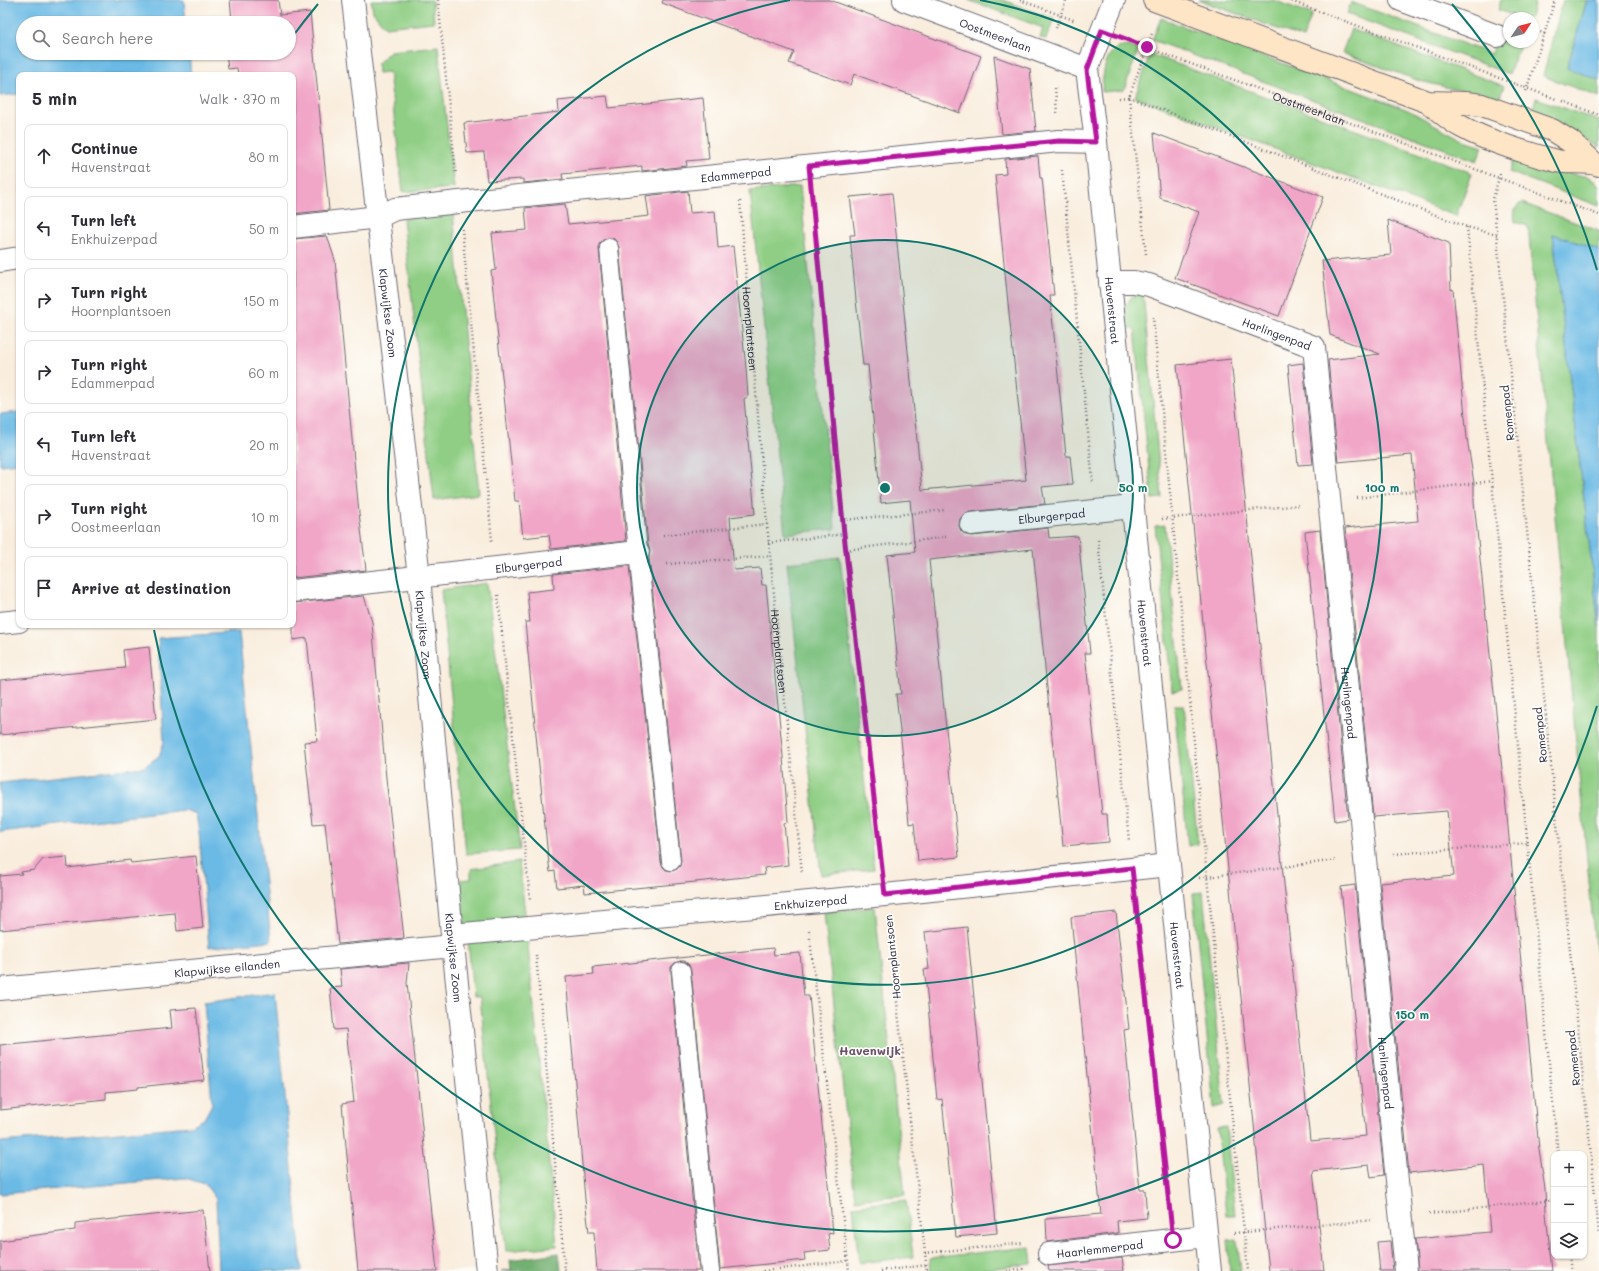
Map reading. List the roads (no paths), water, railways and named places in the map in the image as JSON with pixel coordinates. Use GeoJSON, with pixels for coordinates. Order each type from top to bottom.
{"type":"FeatureCollection","features":[{"type":"Feature","properties":{"kind":"street","name":"Klapwijkse Zoom"},"geometry":{"type":"LineString","coordinates":[[353,0],[419,577],[453,941],[487,1271]]}},
{"type":"Feature","properties":{"kind":"street","name":"Oostmeerlaan"},"geometry":{"type":"LineString","coordinates":[[904,0],[1087,70]]}},
{"type":"Feature","properties":{"kind":"street","name":"Havenstraat"},"geometry":{"type":"LineString","coordinates":[[1114,0],[1087,70],[1096,142],[1210,1271]]}},
{"type":"Feature","properties":{"kind":"street"},"geometry":{"type":"LineString","coordinates":[[1401,0],[1496,36]]}},
{"type":"Feature","properties":{"kind":"street"},"geometry":{"type":"LineString","coordinates":[[1158,2],[1428,102],[1461,127],[1478,135],[1546,158],[1559,161],[1596,164]]}},
{"type":"Feature","properties":{"kind":"street"},"geometry":{"type":"LineString","coordinates":[[1428,102],[1482,105],[1552,130],[1571,142],[1596,164]]}},
{"type":"Feature","properties":{"kind":"street","name":"Edammerpad"},"geometry":{"type":"LineString","coordinates":[[378,217],[395,209],[459,202],[1059,141],[1096,142]]}},
{"type":"Feature","properties":{"kind":"street"},"geometry":{"type":"LineString","coordinates":[[296,227],[378,217]]}},
{"type":"Feature","properties":{"kind":"street"},"geometry":{"type":"LineString","coordinates":[[0,261],[16,258]]}},
{"type":"Feature","properties":{"kind":"street","name":"Harlingenpad"},"geometry":{"type":"LineString","coordinates":[[1110,282],[1134,282],[1150,286],[1314,348],[1406,1271]]}},
{"type":"Feature","properties":{"kind":"street","name":"Elburgerpad"},"geometry":{"type":"LineString","coordinates":[[971,524],[1133,507]]}},
{"type":"Feature","properties":{"kind":"street","name":"Elburgerpad"},"geometry":{"type":"LineString","coordinates":[[419,577],[638,552]]}},
{"type":"Feature","properties":{"kind":"street"},"geometry":{"type":"LineString","coordinates":[[296,591],[419,577]]}},
{"type":"Feature","properties":{"kind":"street"},"geometry":{"type":"LineString","coordinates":[[0,623],[16,621]]}},
{"type":"Feature","properties":{"kind":"street","name":"Enkhuizerpad"},"geometry":{"type":"LineString","coordinates":[[453,941],[534,928],[805,901],[885,895],[1169,865]]}},
{"type":"Feature","properties":{"kind":"street","name":"Klapwijkse eilanden"},"geometry":{"type":"LineString","coordinates":[[0,989],[453,941]]}},
{"type":"Feature","properties":{"kind":"street","name":"Haarlemmerpad"},"geometry":{"type":"LineString","coordinates":[[1049,1254],[1206,1236]]}},
{"type":"Feature","properties":{"kind":"lane"},"geometry":{"type":"LineString","coordinates":[[609,248],[638,552],[671,861]]}},
{"type":"Feature","properties":{"kind":"lane"},"geometry":{"type":"LineString","coordinates":[[681,971],[710,1271]]}},
{"type":"Feature","properties":{"kind":"water"},"geometry":{"type":"Polygon","coordinates":[[[0,0],[184,0],[185,16],[16,16],[16,60],[190,60],[191,72],[16,72],[16,94],[0,96],[0,0]]]}},
{"type":"Feature","properties":{"kind":"water"},"geometry":{"type":"Polygon","coordinates":[[[1587,0],[1599,0],[1599,80],[1567,68],[1587,0]]]}},
{"type":"Feature","properties":{"kind":"water"},"geometry":{"type":"Polygon","coordinates":[[[1553,234],[1599,250],[1599,627],[1553,234]]]}},
{"type":"Feature","properties":{"kind":"water"},"geometry":{"type":"Polygon","coordinates":[[[16,412],[16,463],[0,465],[0,414],[16,412]]]}},
{"type":"Feature","properties":{"kind":"water"},"geometry":{"type":"Polygon","coordinates":[[[239,632],[271,941],[209,947],[196,814],[184,810],[0,832],[0,783],[144,767],[159,756],[164,742],[158,638],[239,632]]]}},
{"type":"Feature","properties":{"kind":"water"},"geometry":{"type":"Polygon","coordinates":[[[275,992],[302,1271],[219,1271],[216,1199],[205,1184],[185,1178],[0,1194],[0,1142],[191,1126],[204,1119],[212,1104],[204,1002],[275,992]]]}},
{"type":"Feature","properties":{"kind":"district","name":"Havenwijk"},"geometry":{"type":"Point","coordinates":[870,1050]}}]}
